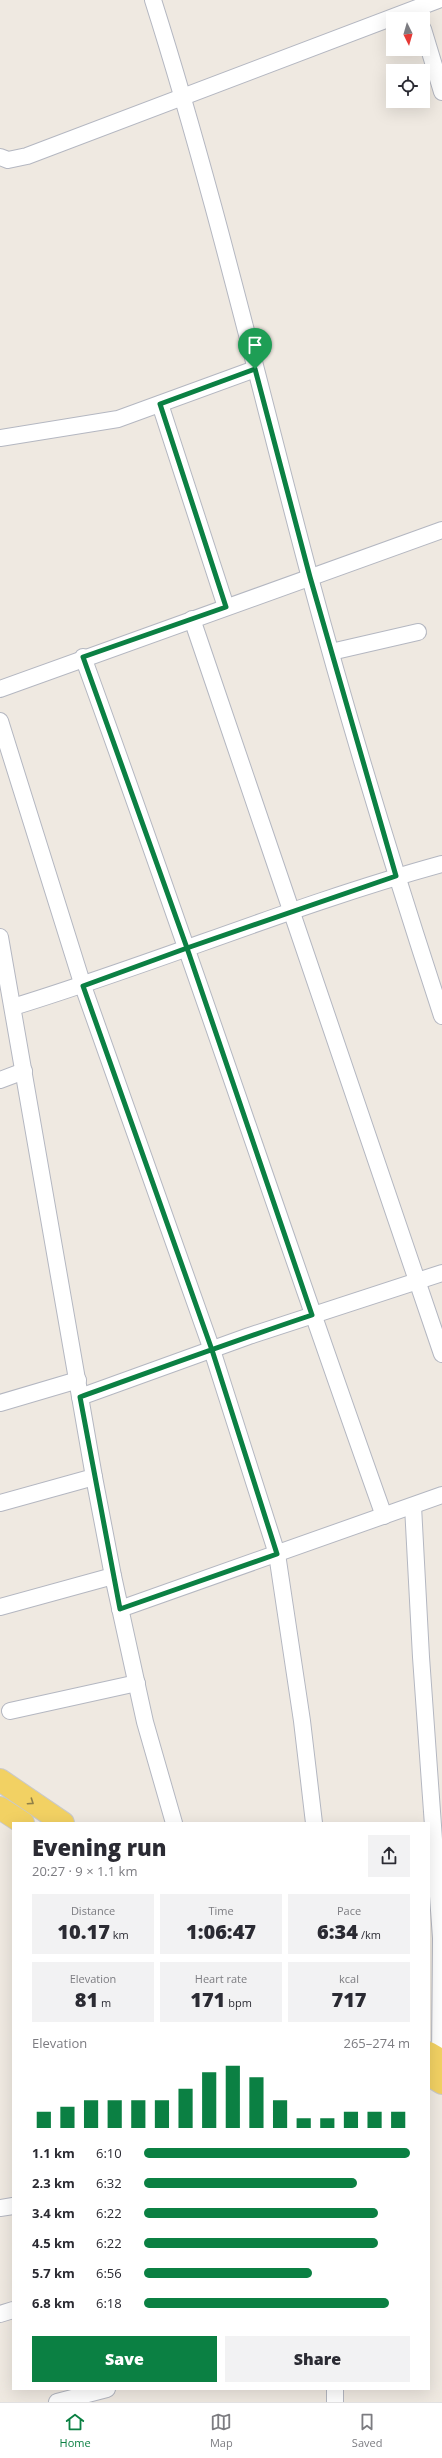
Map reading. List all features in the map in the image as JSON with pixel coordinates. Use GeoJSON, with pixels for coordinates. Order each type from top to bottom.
{"type":"FeatureCollection","features":[{"type":"Feature","properties":{"kind":"main road"},"geometry":{"type":"LineString","coordinates":[[0,1780],[62,1822]]}},
{"type":"Feature","properties":{"kind":"main road"},"geometry":{"type":"LineString","coordinates":[[0,1808],[21,1822]]}},
{"type":"Feature","properties":{"kind":"main road"},"geometry":{"type":"LineString","coordinates":[[435,2062],[442,2083]]}},
{"type":"Feature","properties":{"kind":"street"},"geometry":{"type":"LineString","coordinates":[[153,0],[184,97],[331,652],[396,876],[442,1016]]}},
{"type":"Feature","properties":{"kind":"street"},"geometry":{"type":"LineString","coordinates":[[419,12],[437,0]]}},
{"type":"Feature","properties":{"kind":"street"},"geometry":{"type":"LineString","coordinates":[[0,157],[8,160],[27,156],[184,97],[386,24]]}},
{"type":"Feature","properties":{"kind":"street"},"geometry":{"type":"LineString","coordinates":[[430,52],[442,92]]}},
{"type":"Feature","properties":{"kind":"street"},"geometry":{"type":"LineString","coordinates":[[0,438],[93,425],[118,419],[255,369]]}},
{"type":"Feature","properties":{"kind":"street"},"geometry":{"type":"LineString","coordinates":[[160,404],[226,607]]}},
{"type":"Feature","properties":{"kind":"street"},"geometry":{"type":"LineString","coordinates":[[0,689],[83,657],[442,530]]}},
{"type":"Feature","properties":{"kind":"street"},"geometry":{"type":"LineString","coordinates":[[192,619],[442,1354]]}},
{"type":"Feature","properties":{"kind":"street"},"geometry":{"type":"LineString","coordinates":[[331,652],[418,632]]}},
{"type":"Feature","properties":{"kind":"street"},"geometry":{"type":"LineString","coordinates":[[83,657],[187,948],[312,1315],[384,1516]]}},
{"type":"Feature","properties":{"kind":"street"},"geometry":{"type":"LineString","coordinates":[[0,721],[83,986],[212,1350],[277,1554],[302,1721],[314,1822]]}},
{"type":"Feature","properties":{"kind":"street"},"geometry":{"type":"LineString","coordinates":[[13,1007],[83,986],[291,911],[396,876],[442,864]]}},
{"type":"Feature","properties":{"kind":"street"},"geometry":{"type":"LineString","coordinates":[[0,940],[13,1007],[94,1477],[136,1684],[145,1722],[174,1822]]}},
{"type":"Feature","properties":{"kind":"street"},"geometry":{"type":"LineString","coordinates":[[0,1080],[24,1071]]}},
{"type":"Feature","properties":{"kind":"street"},"geometry":{"type":"LineString","coordinates":[[80,1397],[312,1315],[442,1273]]}},
{"type":"Feature","properties":{"kind":"street"},"geometry":{"type":"LineString","coordinates":[[0,1403],[78,1380]]}},
{"type":"Feature","properties":{"kind":"street"},"geometry":{"type":"LineString","coordinates":[[0,1503],[94,1477]]}},
{"type":"Feature","properties":{"kind":"street"},"geometry":{"type":"LineString","coordinates":[[120,1609],[442,1495]]}},
{"type":"Feature","properties":{"kind":"street"},"geometry":{"type":"LineString","coordinates":[[413,1506],[421,1657],[439,1845],[441,1938],[435,2062]]}},
{"type":"Feature","properties":{"kind":"street"},"geometry":{"type":"LineString","coordinates":[[0,1607],[114,1576]]}},
{"type":"Feature","properties":{"kind":"street"},"geometry":{"type":"LineString","coordinates":[[10,1711],[136,1684]]}},
{"type":"Feature","properties":{"kind":"street"},"geometry":{"type":"LineString","coordinates":[[0,2208],[12,2206]]}},
{"type":"Feature","properties":{"kind":"street"},"geometry":{"type":"LineString","coordinates":[[0,2314],[12,2310]]}},
{"type":"Feature","properties":{"kind":"street"},"geometry":{"type":"LineString","coordinates":[[57,2402],[103,2390]]}},
{"type":"Feature","properties":{"kind":"street"},"geometry":{"type":"LineString","coordinates":[[335,2390],[336,2402]]}},
{"type":"Feature","properties":{"kind":"route"},"geometry":{"type":"LineString","coordinates":[[255,369],[160,404],[226,607],[83,657],[187,948],[83,986],[212,1350],[277,1554],[120,1609],[80,1397],[212,1350],[249,1336],[312,1315],[187,948],[396,876],[310,577],[255,369]]}}]}
